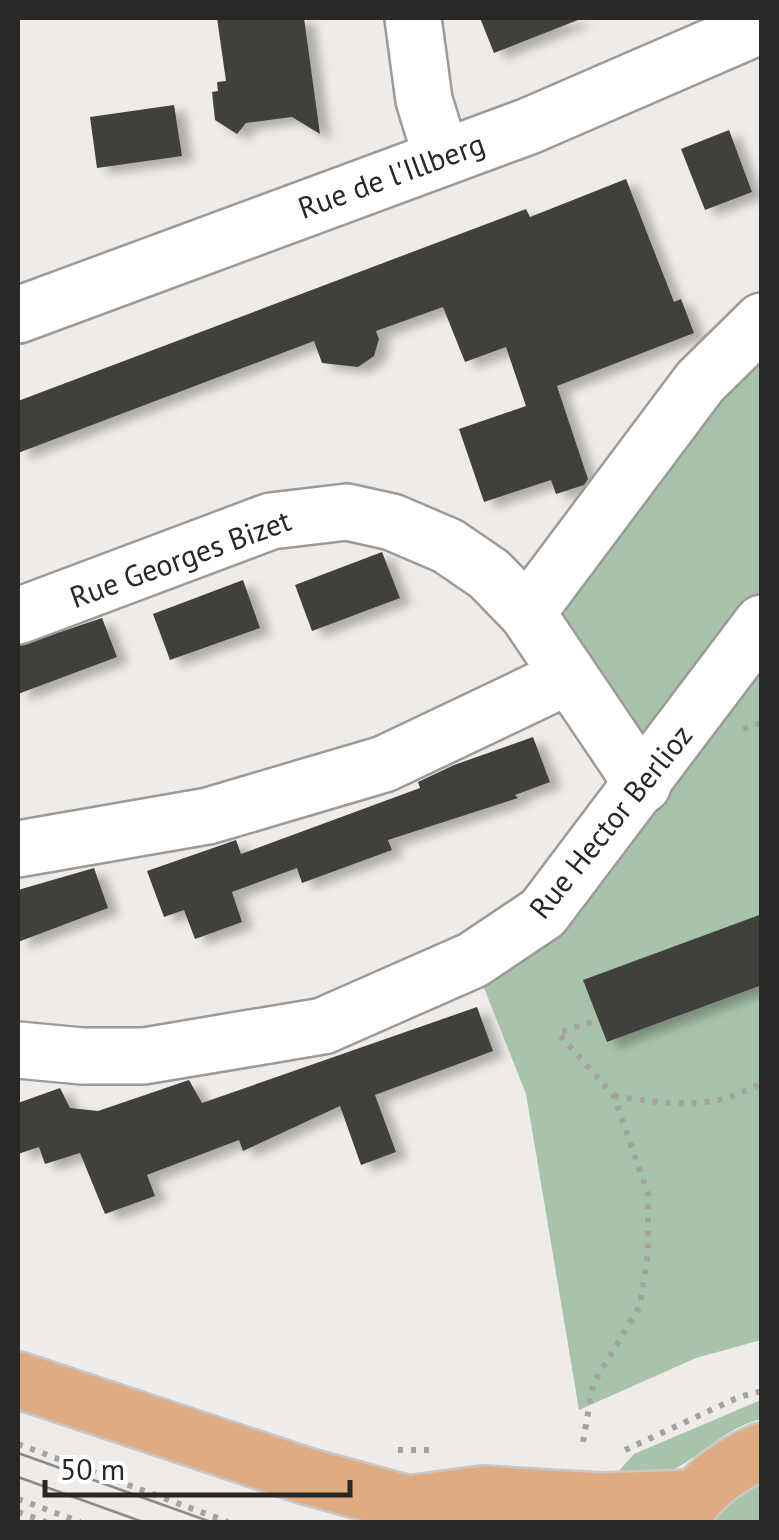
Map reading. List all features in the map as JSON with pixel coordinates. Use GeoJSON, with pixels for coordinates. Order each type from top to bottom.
{"type":"FeatureCollection","features":[{"type":"Feature","properties":{"kind":"main road"},"geometry":{"type":"LineString","coordinates":[[18,1380],[422,1513],[482,1494],[685,1510],[725,1468],[762,1450]]}},
{"type":"Feature","properties":{"kind":"street"},"geometry":{"type":"LineString","coordinates":[[413,18],[424,100],[441,155]]}},
{"type":"Feature","properties":{"kind":"street","name":"Rue de l'Illberg"},"geometry":{"type":"LineString","coordinates":[[18,314],[441,155],[529,126],[762,26]]}},
{"type":"Feature","properties":{"kind":"street"},"geometry":{"type":"LineString","coordinates":[[526,613],[700,382],[762,321]]}},
{"type":"Feature","properties":{"kind":"street","name":"Rue Georges Bizet"},"geometry":{"type":"LineString","coordinates":[[18,616],[271,521],[347,512],[392,522],[448,546],[489,574],[526,613],[643,785]]}},
{"type":"Feature","properties":{"kind":"street","name":"Rue Hector Berlioz"},"geometry":{"type":"LineString","coordinates":[[18,1050],[144,1056],[323,1026],[473,960],[543,913],[762,623]]}},
{"type":"Feature","properties":{"kind":"street"},"geometry":{"type":"LineString","coordinates":[[18,849],[208,816],[384,764],[568,678]]}},
{"type":"Feature","properties":{"kind":"path"},"geometry":{"type":"LineString","coordinates":[[583,1442],[593,1384],[640,1306],[648,1253],[648,1194],[614,1096],[558,1033],[598,1020]]}},
{"type":"Feature","properties":{"kind":"path"},"geometry":{"type":"LineString","coordinates":[[614,1096],[662,1104],[725,1102],[762,1082]]}},
{"type":"Feature","properties":{"kind":"path"},"geometry":{"type":"LineString","coordinates":[[616,1455],[740,1397],[762,1391]]}},
{"type":"Feature","properties":{"kind":"path"},"geometry":{"type":"LineString","coordinates":[[18,1444],[228,1522]]}},
{"type":"Feature","properties":{"kind":"path"},"geometry":{"type":"LineString","coordinates":[[18,1499],[80,1522]]}},
{"type":"Feature","properties":{"kind":"path"},"geometry":{"type":"LineString","coordinates":[[18,1512],[46,1522]]}},
{"type":"Feature","properties":{"kind":"green space"},"geometry":{"type":"Polygon","coordinates":[[[761,321],[761,1340],[696,1358],[579,1410],[526,1094],[473,960],[643,785],[527,613],[761,321]]]}},
{"type":"Feature","properties":{"kind":"green space"},"geometry":{"type":"Polygon","coordinates":[[[761,1400],[761,1419],[733,1430],[676,1468],[653,1475],[616,1474],[634,1454],[761,1400]]]}},
{"type":"Feature","properties":{"kind":"green space"},"geometry":{"type":"Polygon","coordinates":[[[761,1468],[761,1522],[697,1522],[761,1468]]]}},
{"type":"Feature","properties":{"kind":"building"},"geometry":{"type":"Polygon","coordinates":[[[217,18],[304,18],[320,134],[292,117],[246,123],[237,134],[215,120],[212,92],[218,91],[217,82],[226,81],[217,18]]]}},
{"type":"Feature","properties":{"kind":"building"},"geometry":{"type":"Polygon","coordinates":[[[480,18],[578,18],[578,20],[494,53],[480,18]]]}},
{"type":"Feature","properties":{"kind":"building"},"geometry":{"type":"Polygon","coordinates":[[[174,105],[182,156],[97,168],[90,117],[174,105]]]}},
{"type":"Feature","properties":{"kind":"building"},"geometry":{"type":"Polygon","coordinates":[[[729,130],[752,192],[705,210],[681,149],[729,130]]]}},
{"type":"Feature","properties":{"kind":"building"},"geometry":{"type":"Polygon","coordinates":[[[626,179],[674,302],[681,299],[694,333],[557,386],[588,479],[584,485],[556,494],[551,480],[484,502],[459,429],[526,406],[506,347],[465,362],[443,307],[376,331],[379,339],[374,356],[358,367],[322,363],[314,341],[18,453],[18,401],[526,209],[530,217],[626,179]]]}},
{"type":"Feature","properties":{"kind":"building"},"geometry":{"type":"Polygon","coordinates":[[[382,552],[400,598],[312,631],[295,585],[382,552]]]}},
{"type":"Feature","properties":{"kind":"building"},"geometry":{"type":"Polygon","coordinates":[[[243,580],[260,628],[170,660],[153,614],[243,580]]]}},
{"type":"Feature","properties":{"kind":"building"},"geometry":{"type":"Polygon","coordinates":[[[102,618],[117,657],[18,694],[18,646],[102,618]]]}},
{"type":"Feature","properties":{"kind":"building"},"geometry":{"type":"Polygon","coordinates":[[[533,737],[550,782],[515,795],[518,798],[388,840],[392,850],[302,883],[297,868],[232,892],[242,922],[195,939],[184,910],[164,917],[147,871],[236,840],[241,854],[420,788],[418,782],[454,765],[533,737]]]}},
{"type":"Feature","properties":{"kind":"building"},"geometry":{"type":"Polygon","coordinates":[[[94,868],[108,908],[18,942],[18,890],[94,868]]]}},
{"type":"Feature","properties":{"kind":"building"},"geometry":{"type":"Polygon","coordinates":[[[762,914],[762,985],[607,1042],[583,980],[762,914]]]}},
{"type":"Feature","properties":{"kind":"building"},"geometry":{"type":"Polygon","coordinates":[[[477,1007],[493,1051],[375,1095],[396,1152],[361,1165],[340,1106],[243,1151],[239,1140],[147,1175],[155,1196],[105,1214],[80,1153],[45,1164],[39,1147],[18,1154],[18,1103],[60,1088],[70,1108],[98,1111],[189,1080],[202,1103],[477,1007]]]}},
{"type":"Feature","properties":{"kind":"tram line"},"geometry":{"type":"LineString","coordinates":[[18,1453],[211,1522]]}},
{"type":"Feature","properties":{"kind":"tram line"},"geometry":{"type":"LineString","coordinates":[[18,1477],[143,1522]]}}]}
